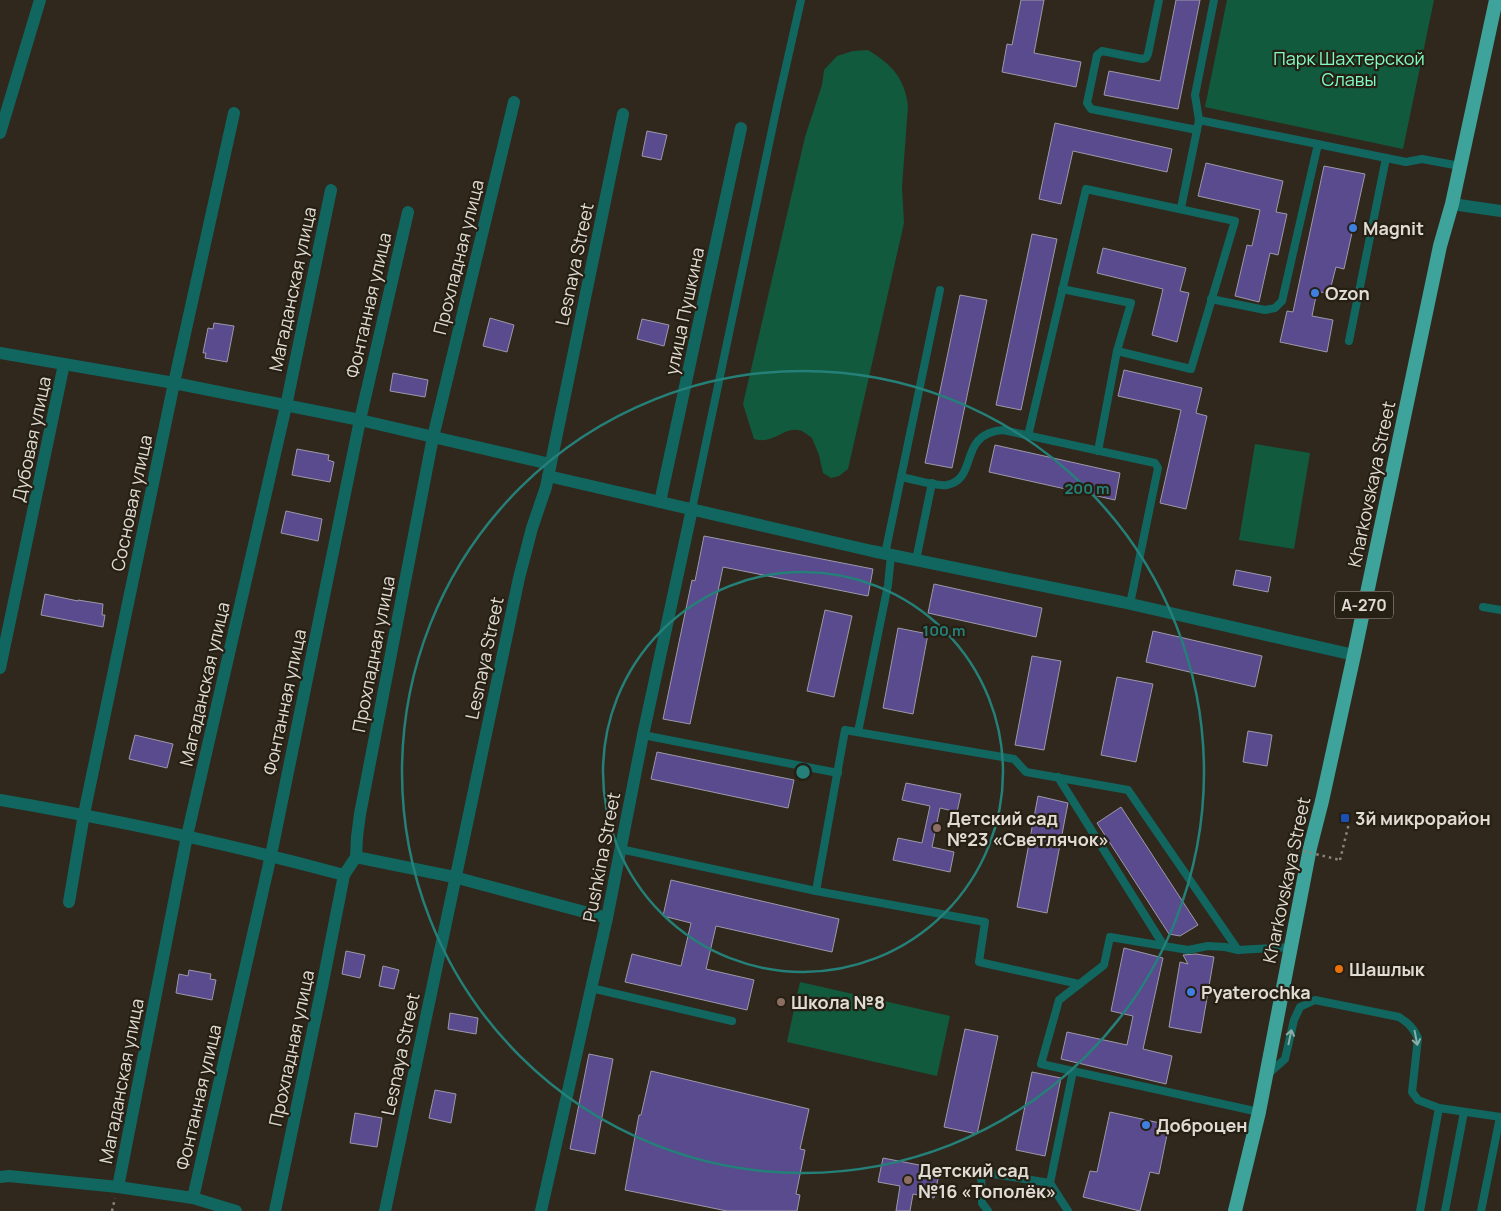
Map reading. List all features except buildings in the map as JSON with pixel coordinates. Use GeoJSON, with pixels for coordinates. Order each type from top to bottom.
{"type":"FeatureCollection","features":[{"type":"Feature","properties":{"kind":"highway","name":"Kharkovskaya Street"},"geometry":{"type":"LineString","coordinates":[[1237,1206],[1258,1112],[1315,826],[1354,655],[1440,246],[1452,204],[1496,0]]}},
{"type":"Feature","properties":{"kind":"street"},"geometry":{"type":"LineString","coordinates":[[0,133],[40,0]]}},
{"type":"Feature","properties":{"kind":"street","name":"Прохладная улица"},"geometry":{"type":"LineString","coordinates":[[275,1211],[344,875],[356,857],[362,804],[433,437],[514,102]]}},
{"type":"Feature","properties":{"kind":"street","name":"Сосновая улица"},"geometry":{"type":"LineString","coordinates":[[69,902],[84,814],[174,383],[234,113]]}},
{"type":"Feature","properties":{"kind":"street","name":"Lesnaya Street"},"geometry":{"type":"LineString","coordinates":[[385,1211],[451,899],[454,877],[519,578],[549,470],[623,114]]}},
{"type":"Feature","properties":{"kind":"street","name":"улица Пушкина"},"geometry":{"type":"LineString","coordinates":[[660,502],[741,128]]}},
{"type":"Feature","properties":{"kind":"street","name":"Магаданская улица"},"geometry":{"type":"LineString","coordinates":[[118,1187],[187,836],[286,406],[331,190]]}},
{"type":"Feature","properties":{"kind":"street"},"geometry":{"type":"LineString","coordinates":[[1452,204],[1501,211]]}},
{"type":"Feature","properties":{"kind":"street","name":"Фонтанная улица"},"geometry":{"type":"LineString","coordinates":[[193,1198],[271,855],[360,420],[408,212]]}},
{"type":"Feature","properties":{"kind":"street"},"geometry":{"type":"LineString","coordinates":[[0,353],[174,383],[360,420],[433,437],[660,502],[888,554],[1130,604],[1354,655]]}},
{"type":"Feature","properties":{"kind":"street","name":"Дубовая улица"},"geometry":{"type":"LineString","coordinates":[[0,668],[64,364]]}},
{"type":"Feature","properties":{"kind":"street","name":"Pushkina Street"},"geometry":{"type":"LineString","coordinates":[[541,1211],[607,918],[643,735],[692,509]]}},
{"type":"Feature","properties":{"kind":"street"},"geometry":{"type":"LineString","coordinates":[[0,800],[84,814],[187,836],[271,855],[344,875]]}},
{"type":"Feature","properties":{"kind":"street"},"geometry":{"type":"LineString","coordinates":[[356,857],[454,877],[607,918]]}},
{"type":"Feature","properties":{"kind":"street"},"geometry":{"type":"LineString","coordinates":[[0,1177],[9,1176],[118,1187],[193,1198],[236,1211]]}},
{"type":"Feature","properties":{"kind":"lane"},"geometry":{"type":"LineString","coordinates":[[692,509],[777,106],[802,0]]}},
{"type":"Feature","properties":{"kind":"lane"},"geometry":{"type":"LineString","coordinates":[[1159,0],[1146,58],[1142,59],[1102,51],[1097,55],[1087,103],[1091,109],[1197,130]]}},
{"type":"Feature","properties":{"kind":"lane"},"geometry":{"type":"LineString","coordinates":[[1181,208],[1199,120],[1195,95],[1214,0]]}},
{"type":"Feature","properties":{"kind":"lane"},"geometry":{"type":"LineString","coordinates":[[1199,120],[1386,158],[1409,162],[1422,159],[1460,166]]}},
{"type":"Feature","properties":{"kind":"lane"},"geometry":{"type":"LineString","coordinates":[[1211,300],[1265,310],[1275,308],[1282,301],[1318,144]]}},
{"type":"Feature","properties":{"kind":"lane"},"geometry":{"type":"LineString","coordinates":[[1349,341],[1386,158]]}},
{"type":"Feature","properties":{"kind":"lane"},"geometry":{"type":"LineString","coordinates":[[1028,436],[1086,189],[1235,221],[1191,369],[1117,352]]}},
{"type":"Feature","properties":{"kind":"lane"},"geometry":{"type":"LineString","coordinates":[[1062,289],[1131,303],[1117,352],[1098,451]]}},
{"type":"Feature","properties":{"kind":"lane"},"geometry":{"type":"LineString","coordinates":[[858,732],[888,585],[888,554],[901,477],[940,290]]}},
{"type":"Feature","properties":{"kind":"lane"},"geometry":{"type":"LineString","coordinates":[[901,477],[946,485],[960,479],[967,467],[974,444],[990,433],[1003,430],[1155,463],[1158,468],[1130,604]]}},
{"type":"Feature","properties":{"kind":"lane"},"geometry":{"type":"LineString","coordinates":[[916,560],[932,483]]}},
{"type":"Feature","properties":{"kind":"lane"},"geometry":{"type":"LineString","coordinates":[[1483,607],[1501,610]]}},
{"type":"Feature","properties":{"kind":"lane"},"geometry":{"type":"LineString","coordinates":[[816,891],[846,730],[1014,759],[1026,772],[1128,790],[1238,950]]}},
{"type":"Feature","properties":{"kind":"lane"},"geometry":{"type":"LineString","coordinates":[[643,735],[838,773]]}},
{"type":"Feature","properties":{"kind":"lane"},"geometry":{"type":"LineString","coordinates":[[1058,777],[1164,946]]}},
{"type":"Feature","properties":{"kind":"lane"},"geometry":{"type":"LineString","coordinates":[[620,849],[816,891],[985,922],[979,962],[1079,984]]}},
{"type":"Feature","properties":{"kind":"lane"},"geometry":{"type":"LineString","coordinates":[[1258,1112],[1041,1064],[1059,1000],[1104,965],[1110,937],[1188,950],[1208,946],[1238,950],[1290,947]]}},
{"type":"Feature","properties":{"kind":"lane"},"geometry":{"type":"LineString","coordinates":[[591,988],[732,1020]]}},
{"type":"Feature","properties":{"kind":"lane"},"geometry":{"type":"LineString","coordinates":[[1265,1076],[1286,1059],[1294,1020],[1300,1007],[1315,1000],[1398,1017],[1408,1023],[1414,1029],[1418,1038],[1412,1092],[1418,1100],[1439,1108],[1500,1117],[1481,1211]]}},
{"type":"Feature","properties":{"kind":"lane"},"geometry":{"type":"LineString","coordinates":[[1068,1211],[1050,1183],[1073,1071]]}},
{"type":"Feature","properties":{"kind":"lane"},"geometry":{"type":"LineString","coordinates":[[1420,1211],[1439,1108]]}},
{"type":"Feature","properties":{"kind":"lane"},"geometry":{"type":"LineString","coordinates":[[1445,1211],[1464,1112]]}},
{"type":"Feature","properties":{"kind":"lane"},"geometry":{"type":"LineString","coordinates":[[988,1211],[982,1203],[981,1172],[1050,1183]]}},
{"type":"Feature","properties":{"kind":"path"},"geometry":{"type":"LineString","coordinates":[[1284,886],[1291,848],[1340,860],[1349,823]]}},
{"type":"Feature","properties":{"kind":"green space","name":"Парк Шахтерской Славы"},"geometry":{"type":"Polygon","coordinates":[[[1227,0],[1434,0],[1403,149],[1205,107],[1227,0]]]}},
{"type":"Feature","properties":{"kind":"green space"},"geometry":{"type":"Polygon","coordinates":[[[868,50],[890,66],[904,87],[906,96],[908,106],[902,187],[904,223],[848,469],[839,476],[831,478],[823,473],[819,455],[812,438],[800,430],[788,431],[766,440],[754,439],[743,404],[805,137],[822,85],[824,70],[837,56],[853,51],[868,50]]]}},
{"type":"Feature","properties":{"kind":"green space"},"geometry":{"type":"Polygon","coordinates":[[[1255,444],[1310,453],[1294,549],[1239,540],[1255,444]]]}},
{"type":"Feature","properties":{"kind":"green space"},"geometry":{"type":"Polygon","coordinates":[[[800,982],[950,1016],[937,1076],[787,1042],[800,982]]]}},
{"type":"Feature","properties":{"kind":"place","name":"Magnit"},"geometry":{"type":"Point","coordinates":[1353,228]}},
{"type":"Feature","properties":{"kind":"place","name":"Ozon"},"geometry":{"type":"Point","coordinates":[1315,293]}},
{"type":"Feature","properties":{"kind":"place","name":"3й микрорайон"},"geometry":{"type":"Point","coordinates":[1345,818]}},
{"type":"Feature","properties":{"kind":"place","name":"Детский сад №23 «Светлячок»"},"geometry":{"type":"Point","coordinates":[937,828]}},
{"type":"Feature","properties":{"kind":"place","name":"Шашлык"},"geometry":{"type":"Point","coordinates":[1339,969]}},
{"type":"Feature","properties":{"kind":"place","name":"Pyaterochka"},"geometry":{"type":"Point","coordinates":[1191,992]}},
{"type":"Feature","properties":{"kind":"place","name":"Школа №8"},"geometry":{"type":"Point","coordinates":[781,1002]}},
{"type":"Feature","properties":{"kind":"place","name":"Доброцен"},"geometry":{"type":"Point","coordinates":[1146,1125]}},
{"type":"Feature","properties":{"kind":"place","name":"Детский сад №16 «Тополёк»"},"geometry":{"type":"Point","coordinates":[908,1180]}}]}
